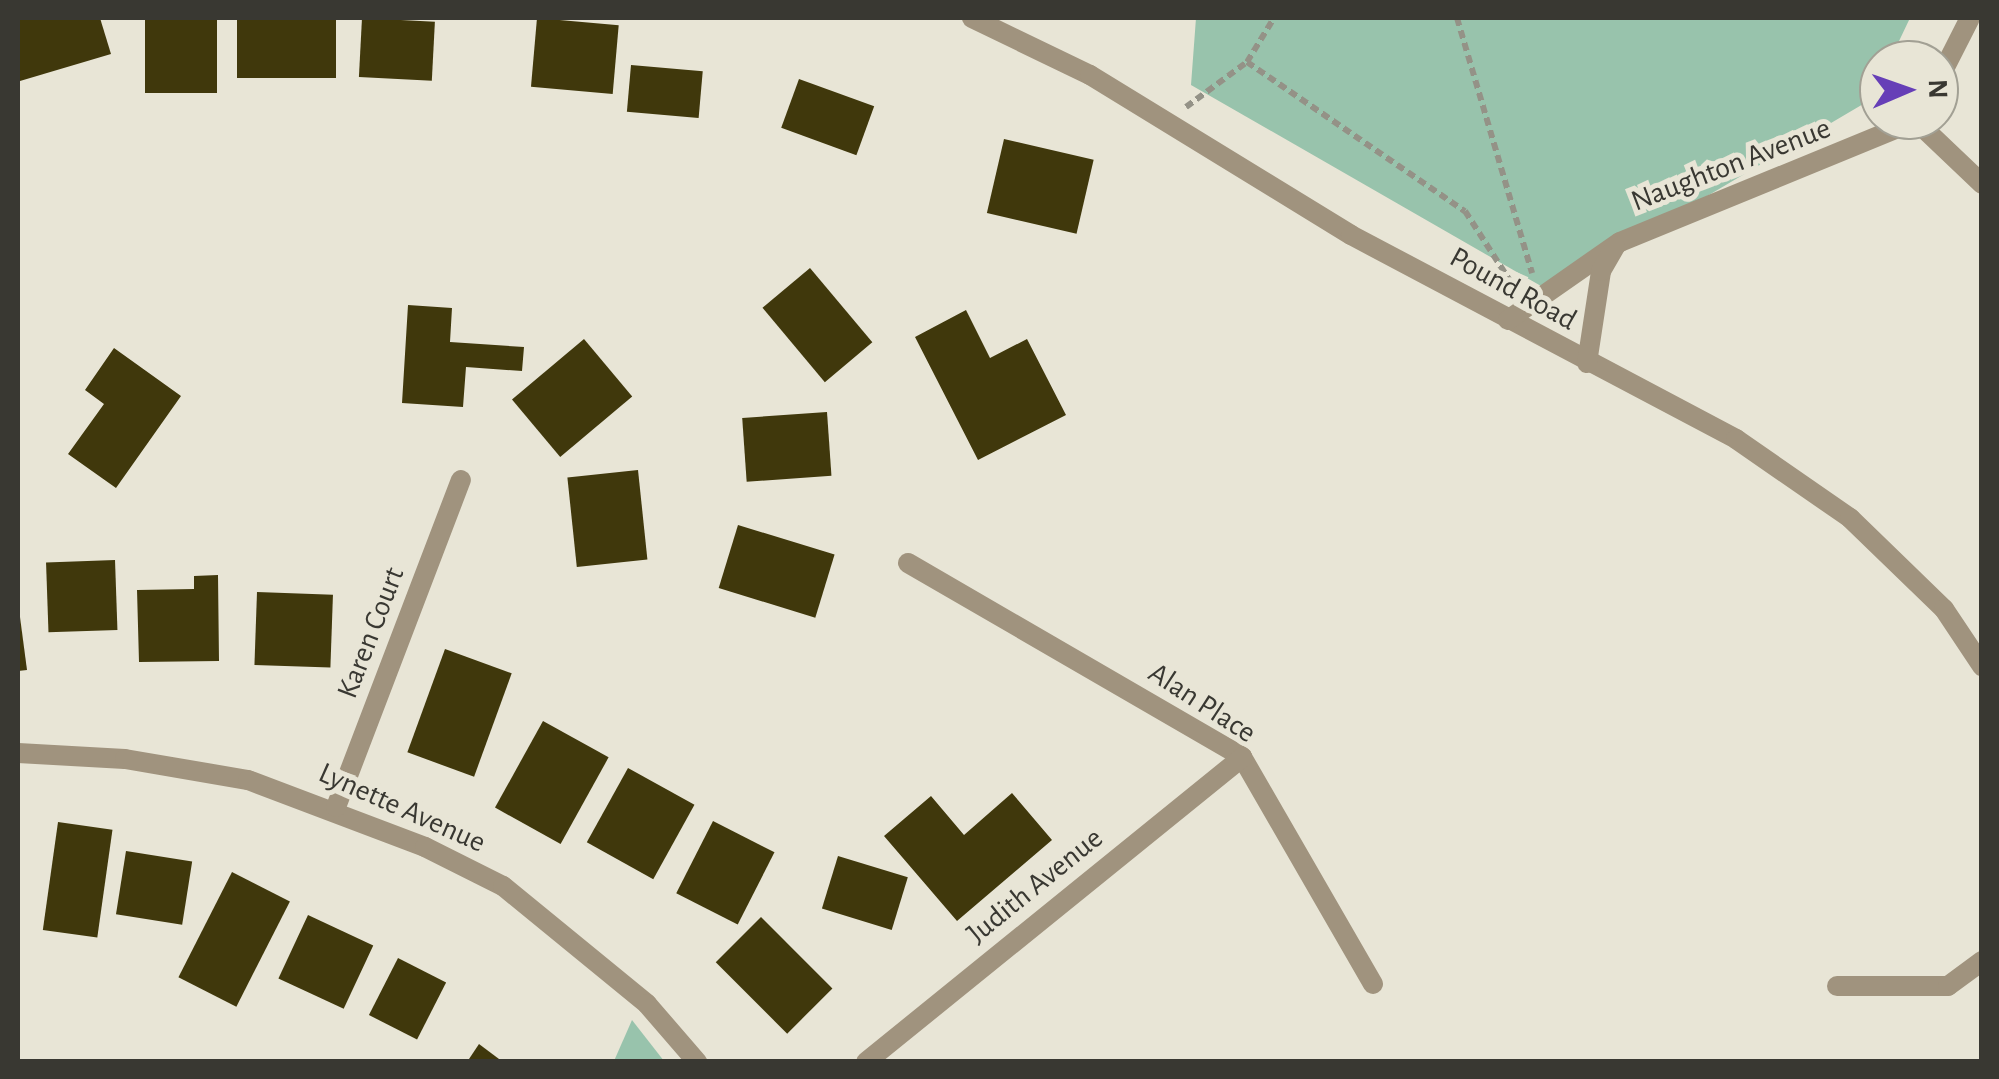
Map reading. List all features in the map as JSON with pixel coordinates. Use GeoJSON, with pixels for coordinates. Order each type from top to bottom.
{"type":"FeatureCollection","features":[{"type":"Feature","properties":{"kind":"street","name":"Pound Road"},"geometry":{"type":"LineString","coordinates":[[972,18],[1090,74],[1158,119],[1508,320],[1736,438],[1850,518],[1944,608],[1982,666]]}},
{"type":"Feature","properties":{"kind":"street","name":"Naughton Avenue"},"geometry":{"type":"LineString","coordinates":[[1508,320],[1532,299],[1620,242],[1871,140]]}},
{"type":"Feature","properties":{"kind":"street"},"geometry":{"type":"LineString","coordinates":[[1937,140],[1982,184]]}},
{"type":"Feature","properties":{"kind":"street","name":"Naughton Avenue"},"geometry":{"type":"LineString","coordinates":[[1587,363],[1601,270],[1620,242]]}},
{"type":"Feature","properties":{"kind":"street","name":"Karen Court"},"geometry":{"type":"LineString","coordinates":[[336,807],[461,480]]}},
{"type":"Feature","properties":{"kind":"street","name":"Alan Place"},"geometry":{"type":"LineString","coordinates":[[908,563],[1242,757],[1372,984]]}},
{"type":"Feature","properties":{"kind":"street","name":"Lynette Avenue"},"geometry":{"type":"LineString","coordinates":[[18,753],[162,763],[336,807],[503,886],[648,1004],[697,1062]]}},
{"type":"Feature","properties":{"kind":"street","name":"Judith Avenue"},"geometry":{"type":"LineString","coordinates":[[866,1062],[1242,757]]}},
{"type":"Feature","properties":{"kind":"street"},"geometry":{"type":"LineString","coordinates":[[1837,986],[1948,986],[1982,961]]}},
{"type":"Feature","properties":{"kind":"path"},"geometry":{"type":"LineString","coordinates":[[1158,119],[1201,100],[1247,62],[1274,18]]}},
{"type":"Feature","properties":{"kind":"path"},"geometry":{"type":"LineString","coordinates":[[1457,18],[1532,299]]}},
{"type":"Feature","properties":{"kind":"path"},"geometry":{"type":"LineString","coordinates":[[1247,62],[1466,211],[1532,299]]}},
{"type":"Feature","properties":{"kind":"green space"},"geometry":{"type":"Polygon","coordinates":[[[1196,18],[1910,18],[1900,40],[1859,40],[1859,106],[1548,290],[1191,85],[1196,18]]]}},
{"type":"Feature","properties":{"kind":"green space"},"geometry":{"type":"Polygon","coordinates":[[[632,1020],[664,1061],[614,1061],[632,1020]]]}},
{"type":"Feature","properties":{"kind":"building"},"geometry":{"type":"Polygon","coordinates":[[[18,18],[100,18],[111,54],[20,81],[18,18]]]}},
{"type":"Feature","properties":{"kind":"building"},"geometry":{"type":"Polygon","coordinates":[[[145,18],[217,18],[217,93],[145,93],[145,18]]]}},
{"type":"Feature","properties":{"kind":"building"},"geometry":{"type":"Polygon","coordinates":[[[237,18],[336,18],[336,78],[237,78],[237,18]]]}},
{"type":"Feature","properties":{"kind":"building"},"geometry":{"type":"Polygon","coordinates":[[[362,18],[435,22],[432,81],[359,77],[362,18]]]}},
{"type":"Feature","properties":{"kind":"building"},"geometry":{"type":"Polygon","coordinates":[[[537,18],[619,25],[613,94],[531,87],[537,18]]]}},
{"type":"Feature","properties":{"kind":"building"},"geometry":{"type":"Polygon","coordinates":[[[631,65],[703,71],[699,118],[627,112],[631,65]]]}},
{"type":"Feature","properties":{"kind":"building"},"geometry":{"type":"Polygon","coordinates":[[[799,79],[874,106],[856,155],[781,128],[799,79]]]}},
{"type":"Feature","properties":{"kind":"building"},"geometry":{"type":"Polygon","coordinates":[[[1004,139],[1094,160],[1077,234],[987,213],[1004,139]]]}},
{"type":"Feature","properties":{"kind":"building"},"geometry":{"type":"Polygon","coordinates":[[[810,268],[872,342],[825,382],[763,308],[810,268]]]}},
{"type":"Feature","properties":{"kind":"building"},"geometry":{"type":"Polygon","coordinates":[[[408,305],[452,308],[450,342],[524,347],[522,371],[466,367],[463,407],[402,403],[408,305]]]}},
{"type":"Feature","properties":{"kind":"building"},"geometry":{"type":"Polygon","coordinates":[[[966,310],[990,358],[1027,339],[1066,415],[978,460],[915,337],[966,310]]]}},
{"type":"Feature","properties":{"kind":"building"},"geometry":{"type":"Polygon","coordinates":[[[584,339],[632,396],[560,457],[512,399],[584,339]]]}},
{"type":"Feature","properties":{"kind":"building"},"geometry":{"type":"Polygon","coordinates":[[[114,348],[181,396],[116,488],[68,454],[104,404],[85,390],[114,348]]]}},
{"type":"Feature","properties":{"kind":"building"},"geometry":{"type":"Polygon","coordinates":[[[827,412],[831,476],[747,482],[742,418],[827,412]]]}},
{"type":"Feature","properties":{"kind":"building"},"geometry":{"type":"Polygon","coordinates":[[[638,470],[647,560],[577,567],[567,477],[638,470]]]}},
{"type":"Feature","properties":{"kind":"building"},"geometry":{"type":"Polygon","coordinates":[[[738,525],[835,555],[815,618],[719,588],[738,525]]]}},
{"type":"Feature","properties":{"kind":"building"},"geometry":{"type":"Polygon","coordinates":[[[115,560],[117,630],[48,632],[46,562],[115,560]]]}},
{"type":"Feature","properties":{"kind":"building"},"geometry":{"type":"Polygon","coordinates":[[[218,575],[219,661],[139,662],[137,590],[194,589],[194,576],[218,575]]]}},
{"type":"Feature","properties":{"kind":"building"},"geometry":{"type":"Polygon","coordinates":[[[257,592],[333,595],[330,668],[254,665],[257,592]]]}},
{"type":"Feature","properties":{"kind":"building"},"geometry":{"type":"Polygon","coordinates":[[[18,602],[27,670],[18,671],[18,602]]]}},
{"type":"Feature","properties":{"kind":"building"},"geometry":{"type":"Polygon","coordinates":[[[445,649],[512,673],[474,777],[407,752],[445,649]]]}},
{"type":"Feature","properties":{"kind":"building"},"geometry":{"type":"Polygon","coordinates":[[[543,721],[609,757],[561,844],[495,808],[543,721]]]}},
{"type":"Feature","properties":{"kind":"building"},"geometry":{"type":"Polygon","coordinates":[[[628,768],[694,805],[653,879],[587,842],[628,768]]]}},
{"type":"Feature","properties":{"kind":"building"},"geometry":{"type":"Polygon","coordinates":[[[1012,793],[1052,840],[957,921],[884,836],[931,796],[964,835],[1012,793]]]}},
{"type":"Feature","properties":{"kind":"building"},"geometry":{"type":"Polygon","coordinates":[[[713,821],[774,852],[738,924],[676,893],[713,821]]]}},
{"type":"Feature","properties":{"kind":"building"},"geometry":{"type":"Polygon","coordinates":[[[58,822],[112,830],[97,938],[43,930],[58,822]]]}},
{"type":"Feature","properties":{"kind":"building"},"geometry":{"type":"Polygon","coordinates":[[[126,851],[192,861],[182,925],[116,914],[126,851]]]}},
{"type":"Feature","properties":{"kind":"building"},"geometry":{"type":"Polygon","coordinates":[[[838,856],[908,877],[892,930],[822,909],[838,856]]]}},
{"type":"Feature","properties":{"kind":"building"},"geometry":{"type":"Polygon","coordinates":[[[232,872],[290,902],[236,1007],[178,977],[232,872]]]}},
{"type":"Feature","properties":{"kind":"building"},"geometry":{"type":"Polygon","coordinates":[[[308,915],[373,945],[344,1009],[278,978],[308,915]]]}},
{"type":"Feature","properties":{"kind":"building"},"geometry":{"type":"Polygon","coordinates":[[[761,917],[832,988],[787,1034],[716,962],[761,917]]]}},
{"type":"Feature","properties":{"kind":"building"},"geometry":{"type":"Polygon","coordinates":[[[398,958],[446,983],[417,1040],[369,1015],[398,958]]]}},
{"type":"Feature","properties":{"kind":"building"},"geometry":{"type":"Polygon","coordinates":[[[479,1044],[503,1062],[467,1062],[479,1044]]]}}]}
